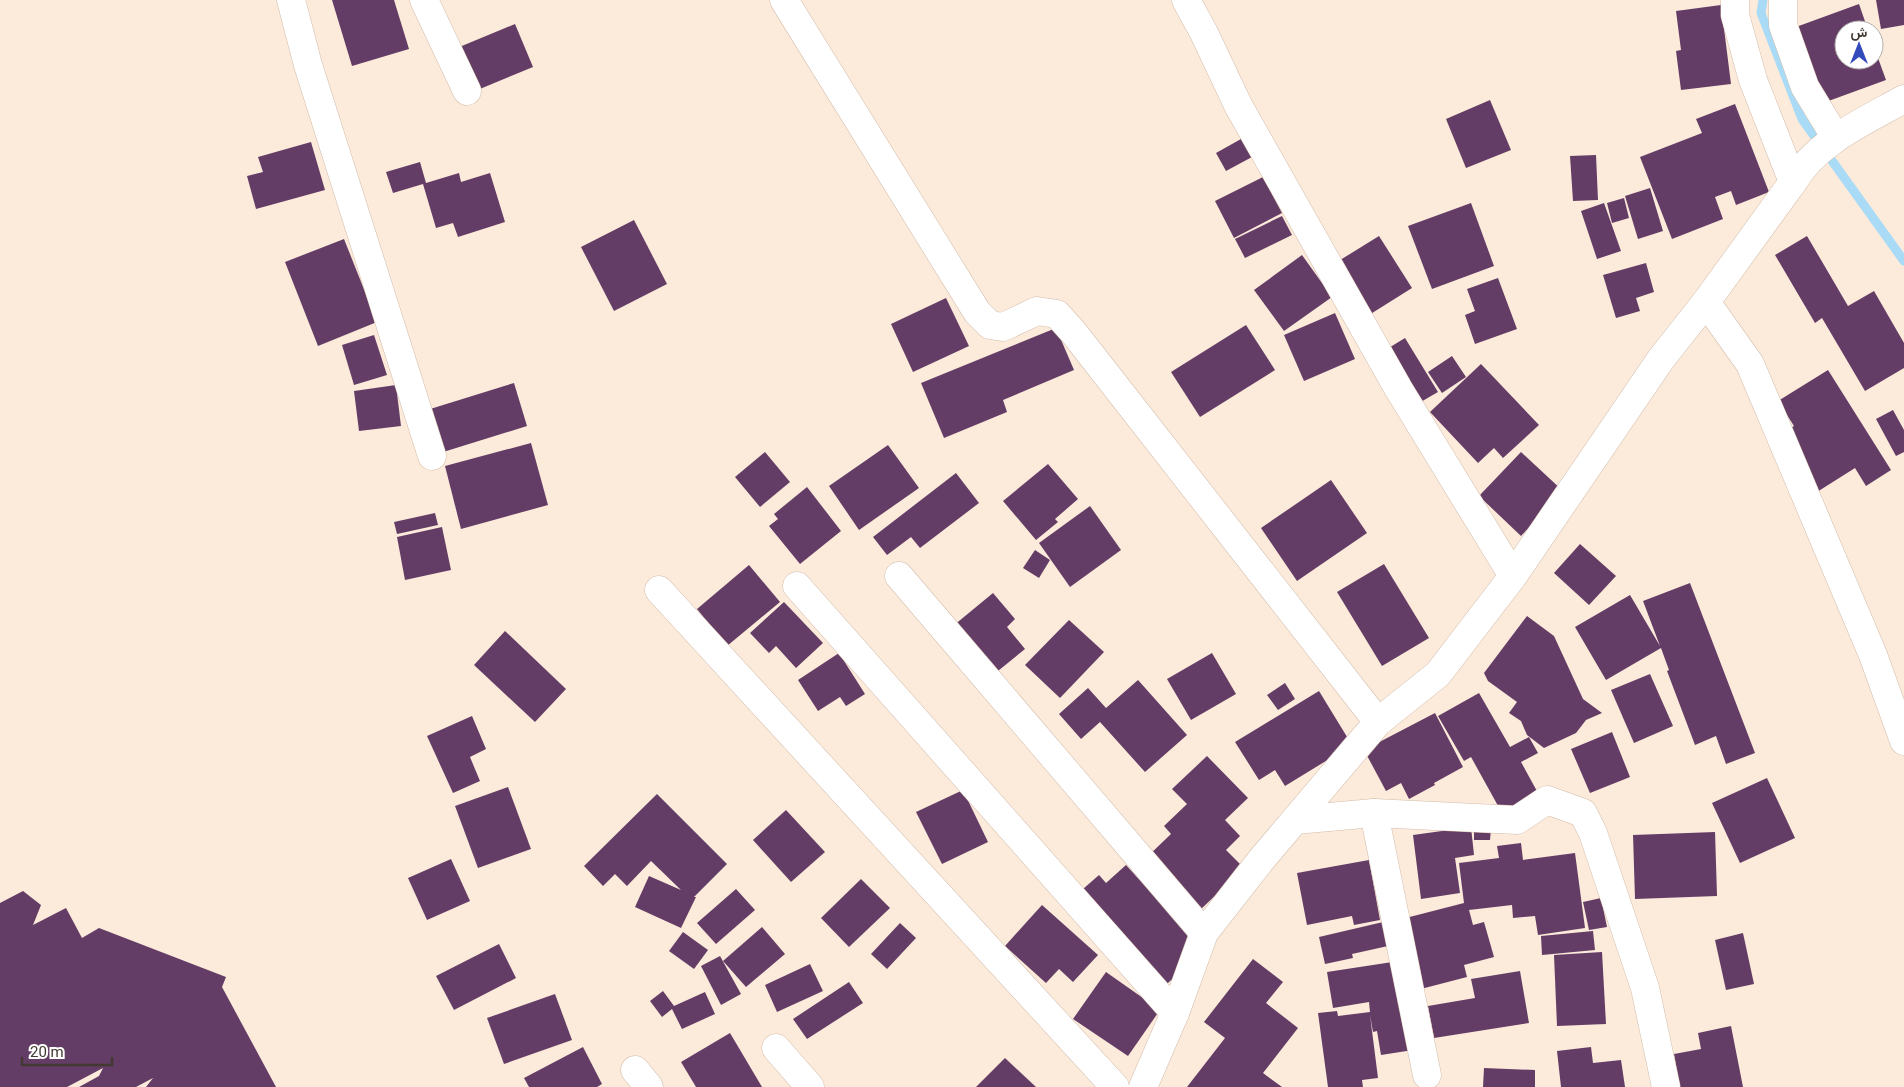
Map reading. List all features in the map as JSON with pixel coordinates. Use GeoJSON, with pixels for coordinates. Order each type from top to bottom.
{"type":"FeatureCollection","features":[{"type":"Feature","properties":{"kind":"street"},"geometry":{"type":"LineString","coordinates":[[291,0],[311,74],[432,456]]}},
{"type":"Feature","properties":{"kind":"street"},"geometry":{"type":"LineString","coordinates":[[424,0],[467,91]]}},
{"type":"Feature","properties":{"kind":"street"},"geometry":{"type":"LineString","coordinates":[[784,0],[977,312],[990,325],[1002,327],[1037,311],[1056,314],[1074,333],[1378,722]]}},
{"type":"Feature","properties":{"kind":"street"},"geometry":{"type":"LineString","coordinates":[[1186,0],[1238,105],[1393,379],[1513,576]]}},
{"type":"Feature","properties":{"kind":"street"},"geometry":{"type":"LineString","coordinates":[[1735,0],[1735,15],[1753,80],[1797,175]]}},
{"type":"Feature","properties":{"kind":"street"},"geometry":{"type":"LineString","coordinates":[[1784,0],[1784,25],[1805,87],[1832,141]]}},
{"type":"Feature","properties":{"kind":"street"},"geometry":{"type":"LineString","coordinates":[[1152,1084],[1204,933],[1295,820],[1378,722],[1438,674],[1513,576],[1661,359],[1706,302],[1797,175],[1832,141],[1904,99]]}},
{"type":"Feature","properties":{"kind":"street"},"geometry":{"type":"LineString","coordinates":[[1706,302],[1750,364],[1873,655],[1904,741]]}},
{"type":"Feature","properties":{"kind":"street"},"geometry":{"type":"LineString","coordinates":[[899,576],[1204,933]]}},
{"type":"Feature","properties":{"kind":"street"},"geometry":{"type":"LineString","coordinates":[[797,586],[1176,1013]]}},
{"type":"Feature","properties":{"kind":"street"},"geometry":{"type":"LineString","coordinates":[[659,590],[1116,1087]]}},
{"type":"Feature","properties":{"kind":"street"},"geometry":{"type":"LineString","coordinates":[[1295,820],[1374,813],[1517,820],[1547,800],[1583,813],[1593,833],[1645,988],[1666,1087]]}},
{"type":"Feature","properties":{"kind":"street"},"geometry":{"type":"LineString","coordinates":[[1374,813],[1427,1075]]}},
{"type":"Feature","properties":{"kind":"street"},"geometry":{"type":"LineString","coordinates":[[776,1048],[810,1087]]}},
{"type":"Feature","properties":{"kind":"building"},"geometry":{"type":"Polygon","coordinates":[[[332,0],[394,0],[409,49],[352,66],[332,0]]]}},
{"type":"Feature","properties":{"kind":"building"},"geometry":{"type":"Polygon","coordinates":[[[1876,0],[1904,0],[1904,25],[1884,28],[1884,20],[1879,20],[1876,0]]]}},
{"type":"Feature","properties":{"kind":"building"},"geometry":{"type":"Polygon","coordinates":[[[1859,4],[1865,20],[1834,20],[1834,70],[1882,70],[1886,80],[1823,103],[1796,27],[1859,4]]]}},
{"type":"Feature","properties":{"kind":"building"},"geometry":{"type":"Polygon","coordinates":[[[1721,5],[1731,84],[1681,90],[1676,51],[1681,50],[1676,11],[1721,5]]]}},
{"type":"Feature","properties":{"kind":"building"},"geometry":{"type":"Polygon","coordinates":[[[515,24],[533,67],[475,91],[457,48],[515,24]]]}},
{"type":"Feature","properties":{"kind":"building"},"geometry":{"type":"Polygon","coordinates":[[[1490,100],[1511,150],[1466,168],[1446,119],[1490,100]]]}},
{"type":"Feature","properties":{"kind":"building"},"geometry":{"type":"Polygon","coordinates":[[[1735,104],[1769,192],[1736,205],[1731,191],[1715,197],[1723,219],[1672,239],[1640,157],[1702,133],[1696,119],[1735,104]]]}},
{"type":"Feature","properties":{"kind":"building"},"geometry":{"type":"Polygon","coordinates":[[[1241,139],[1252,157],[1226,171],[1216,153],[1241,139]]]}},
{"type":"Feature","properties":{"kind":"building"},"geometry":{"type":"Polygon","coordinates":[[[311,142],[325,190],[256,209],[247,176],[263,172],[258,157],[311,142]]]}},
{"type":"Feature","properties":{"kind":"building"},"geometry":{"type":"Polygon","coordinates":[[[1596,155],[1598,200],[1573,201],[1570,156],[1596,155]]]}},
{"type":"Feature","properties":{"kind":"building"},"geometry":{"type":"Polygon","coordinates":[[[420,162],[426,183],[459,173],[461,182],[490,173],[505,222],[458,237],[453,223],[436,228],[423,184],[393,193],[386,172],[420,162]]]}},
{"type":"Feature","properties":{"kind":"building"},"geometry":{"type":"Polygon","coordinates":[[[1263,177],[1282,213],[1234,238],[1215,201],[1263,177]]]}},
{"type":"Feature","properties":{"kind":"building"},"geometry":{"type":"Polygon","coordinates":[[[1650,188],[1663,231],[1638,239],[1625,196],[1650,188]]]}},
{"type":"Feature","properties":{"kind":"building"},"geometry":{"type":"Polygon","coordinates":[[[1624,198],[1629,218],[1612,223],[1607,203],[1624,198]]]}},
{"type":"Feature","properties":{"kind":"building"},"geometry":{"type":"Polygon","coordinates":[[[1471,203],[1494,266],[1432,289],[1408,226],[1471,203]]]}},
{"type":"Feature","properties":{"kind":"building"},"geometry":{"type":"Polygon","coordinates":[[[1604,203],[1621,251],[1597,259],[1581,211],[1604,203]]]}},
{"type":"Feature","properties":{"kind":"building"},"geometry":{"type":"Polygon","coordinates":[[[1282,216],[1292,235],[1245,258],[1235,239],[1282,216]]]}},
{"type":"Feature","properties":{"kind":"building"},"geometry":{"type":"Polygon","coordinates":[[[634,220],[667,284],[614,311],[581,247],[634,220]]]}},
{"type":"Feature","properties":{"kind":"building"},"geometry":{"type":"Polygon","coordinates":[[[1379,236],[1412,288],[1369,315],[1337,262],[1379,236]]]}},
{"type":"Feature","properties":{"kind":"building"},"geometry":{"type":"Polygon","coordinates":[[[1807,236],[1848,306],[1874,291],[1904,343],[1904,368],[1865,391],[1822,318],[1815,323],[1775,255],[1807,236]]]}},
{"type":"Feature","properties":{"kind":"building"},"geometry":{"type":"Polygon","coordinates":[[[344,239],[377,322],[318,346],[285,262],[344,239]]]}},
{"type":"Feature","properties":{"kind":"building"},"geometry":{"type":"Polygon","coordinates":[[[1302,255],[1332,297],[1284,331],[1254,290],[1302,255]]]}},
{"type":"Feature","properties":{"kind":"building"},"geometry":{"type":"Polygon","coordinates":[[[1646,263],[1654,292],[1636,298],[1640,311],[1616,318],[1603,275],[1646,263]]]}},
{"type":"Feature","properties":{"kind":"building"},"geometry":{"type":"Polygon","coordinates":[[[1498,278],[1517,329],[1475,344],[1465,315],[1475,311],[1467,289],[1498,278]]]}},
{"type":"Feature","properties":{"kind":"building"},"geometry":{"type":"Polygon","coordinates":[[[946,298],[969,346],[913,372],[891,324],[946,298]]]}},
{"type":"Feature","properties":{"kind":"building"},"geometry":{"type":"Polygon","coordinates":[[[1335,313],[1355,359],[1304,381],[1284,335],[1335,313]]]}},
{"type":"Feature","properties":{"kind":"building"},"geometry":{"type":"Polygon","coordinates":[[[1246,325],[1275,370],[1200,417],[1171,372],[1246,325]]]}},
{"type":"Feature","properties":{"kind":"building"},"geometry":{"type":"Polygon","coordinates":[[[1056,328],[1074,370],[1003,400],[1007,412],[944,438],[921,383],[1056,328]]]}},
{"type":"Feature","properties":{"kind":"building"},"geometry":{"type":"Polygon","coordinates":[[[374,335],[387,375],[354,385],[342,345],[374,335]]]}},
{"type":"Feature","properties":{"kind":"building"},"geometry":{"type":"Polygon","coordinates":[[[1405,338],[1438,392],[1419,403],[1387,349],[1405,338]]]}},
{"type":"Feature","properties":{"kind":"building"},"geometry":{"type":"Polygon","coordinates":[[[1452,356],[1466,377],[1442,393],[1428,372],[1452,356]]]}},
{"type":"Feature","properties":{"kind":"building"},"geometry":{"type":"Polygon","coordinates":[[[1481,364],[1539,425],[1503,458],[1494,448],[1478,463],[1430,412],[1481,364]]]}},
{"type":"Feature","properties":{"kind":"building"},"geometry":{"type":"Polygon","coordinates":[[[1828,370],[1891,470],[1866,486],[1855,468],[1817,492],[1781,434],[1794,426],[1778,401],[1828,370]]]}},
{"type":"Feature","properties":{"kind":"building"},"geometry":{"type":"Polygon","coordinates":[[[514,383],[527,426],[440,453],[427,410],[514,383]]]}},
{"type":"Feature","properties":{"kind":"building"},"geometry":{"type":"Polygon","coordinates":[[[396,385],[401,426],[359,431],[354,391],[396,385]]]}},
{"type":"Feature","properties":{"kind":"building"},"geometry":{"type":"Polygon","coordinates":[[[1893,410],[1904,430],[1904,452],[1896,456],[1876,419],[1893,410]]]}},
{"type":"Feature","properties":{"kind":"building"},"geometry":{"type":"Polygon","coordinates":[[[531,443],[548,505],[461,529],[445,466],[531,443]]]}},
{"type":"Feature","properties":{"kind":"building"},"geometry":{"type":"Polygon","coordinates":[[[888,445],[919,488],[859,530],[829,486],[888,445]]]}},
{"type":"Feature","properties":{"kind":"building"},"geometry":{"type":"Polygon","coordinates":[[[765,452],[790,482],[760,507],[735,477],[765,452]]]}},
{"type":"Feature","properties":{"kind":"building"},"geometry":{"type":"Polygon","coordinates":[[[1521,452],[1563,491],[1521,536],[1479,496],[1521,452]]]}},
{"type":"Feature","properties":{"kind":"building"},"geometry":{"type":"Polygon","coordinates":[[[1048,464],[1078,499],[1055,519],[1058,522],[1036,540],[1003,501],[1048,464]]]}},
{"type":"Feature","properties":{"kind":"building"},"geometry":{"type":"Polygon","coordinates":[[[956,473],[979,503],[920,548],[911,537],[887,555],[873,537],[956,473]]]}},
{"type":"Feature","properties":{"kind":"building"},"geometry":{"type":"Polygon","coordinates":[[[1331,480],[1367,533],[1297,581],[1261,528],[1331,480]]]}},
{"type":"Feature","properties":{"kind":"building"},"geometry":{"type":"Polygon","coordinates":[[[807,487],[841,531],[800,564],[769,526],[778,519],[774,514],[807,487]]]}},
{"type":"Feature","properties":{"kind":"building"},"geometry":{"type":"Polygon","coordinates":[[[1090,506],[1121,550],[1070,587],[1039,543],[1090,506]]]}},
{"type":"Feature","properties":{"kind":"building"},"geometry":{"type":"Polygon","coordinates":[[[435,513],[438,525],[397,534],[394,522],[435,513]]]}},
{"type":"Feature","properties":{"kind":"building"},"geometry":{"type":"Polygon","coordinates":[[[442,527],[451,570],[405,580],[397,537],[442,527]]]}},
{"type":"Feature","properties":{"kind":"building"},"geometry":{"type":"Polygon","coordinates":[[[1580,544],[1616,576],[1589,605],[1554,573],[1580,544]]]}},
{"type":"Feature","properties":{"kind":"building"},"geometry":{"type":"Polygon","coordinates":[[[1035,550],[1050,560],[1039,578],[1023,568],[1035,550]]]}},
{"type":"Feature","properties":{"kind":"building"},"geometry":{"type":"Polygon","coordinates":[[[1384,564],[1429,638],[1382,666],[1337,592],[1384,564]]]}},
{"type":"Feature","properties":{"kind":"building"},"geometry":{"type":"Polygon","coordinates":[[[749,565],[780,602],[727,646],[697,609],[749,565]]]}},
{"type":"Feature","properties":{"kind":"building"},"geometry":{"type":"Polygon","coordinates":[[[1690,583],[1755,753],[1726,764],[1716,736],[1695,745],[1667,671],[1669,670],[1661,648],[1606,680],[1575,627],[1630,595],[1660,646],[1643,601],[1690,583]]]}},
{"type":"Feature","properties":{"kind":"building"},"geometry":{"type":"Polygon","coordinates":[[[993,593],[1015,619],[1007,627],[1025,649],[993,675],[953,626],[993,593]]]}},
{"type":"Feature","properties":{"kind":"building"},"geometry":{"type":"Polygon","coordinates":[[[784,602],[823,643],[796,668],[776,646],[769,653],[750,633],[784,602]]]}},
{"type":"Feature","properties":{"kind":"building"},"geometry":{"type":"Polygon","coordinates":[[[1527,616],[1554,636],[1583,699],[1602,713],[1586,720],[1576,733],[1544,748],[1527,735],[1521,721],[1509,713],[1517,702],[1488,681],[1484,673],[1527,616]]]}},
{"type":"Feature","properties":{"kind":"building"},"geometry":{"type":"Polygon","coordinates":[[[1069,620],[1104,652],[1060,698],[1025,665],[1069,620]]]}},
{"type":"Feature","properties":{"kind":"building"},"geometry":{"type":"Polygon","coordinates":[[[505,631],[566,689],[535,722],[474,665],[505,631]]]}},
{"type":"Feature","properties":{"kind":"building"},"geometry":{"type":"Polygon","coordinates":[[[839,653],[865,694],[846,706],[840,697],[818,711],[798,680],[839,653]]]}},
{"type":"Feature","properties":{"kind":"building"},"geometry":{"type":"Polygon","coordinates":[[[1212,653],[1236,694],[1191,720],[1167,679],[1212,653]]]}},
{"type":"Feature","properties":{"kind":"building"},"geometry":{"type":"Polygon","coordinates":[[[1650,674],[1673,726],[1634,743],[1611,690],[1650,674]]]}},
{"type":"Feature","properties":{"kind":"building"},"geometry":{"type":"Polygon","coordinates":[[[1138,680],[1187,735],[1145,772],[1100,722],[1081,739],[1059,714],[1088,688],[1106,708],[1138,680]]]}},
{"type":"Feature","properties":{"kind":"building"},"geometry":{"type":"Polygon","coordinates":[[[1285,683],[1295,699],[1278,710],[1267,695],[1285,683]]]}},
{"type":"Feature","properties":{"kind":"building"},"geometry":{"type":"Polygon","coordinates":[[[1319,691],[1352,745],[1285,786],[1275,770],[1259,780],[1235,742],[1319,691]]]}},
{"type":"Feature","properties":{"kind":"building"},"geometry":{"type":"Polygon","coordinates":[[[1479,693],[1510,747],[1529,737],[1538,753],[1521,762],[1538,793],[1502,813],[1471,757],[1464,761],[1438,716],[1479,693]]]}},
{"type":"Feature","properties":{"kind":"building"},"geometry":{"type":"Polygon","coordinates":[[[1435,713],[1463,767],[1409,799],[1401,783],[1386,791],[1364,750],[1435,713]]]}},
{"type":"Feature","properties":{"kind":"building"},"geometry":{"type":"Polygon","coordinates":[[[472,716],[486,749],[470,757],[480,781],[453,793],[427,736],[472,716]]]}},
{"type":"Feature","properties":{"kind":"building"},"geometry":{"type":"Polygon","coordinates":[[[1612,732],[1630,777],[1590,793],[1571,749],[1612,732]]]}},
{"type":"Feature","properties":{"kind":"building"},"geometry":{"type":"Polygon","coordinates":[[[1207,756],[1248,798],[1225,820],[1240,836],[1226,850],[1244,868],[1199,911],[1147,857],[1171,834],[1164,826],[1187,804],[1172,789],[1207,756]]]}},
{"type":"Feature","properties":{"kind":"building"},"geometry":{"type":"Polygon","coordinates":[[[1767,778],[1795,838],[1740,863],[1712,803],[1767,778]]]}},
{"type":"Feature","properties":{"kind":"building"},"geometry":{"type":"Polygon","coordinates":[[[508,787],[531,849],[478,868],[455,806],[508,787]]]}},
{"type":"Feature","properties":{"kind":"building"},"geometry":{"type":"Polygon","coordinates":[[[963,790],[988,842],[942,864],[916,812],[963,790]]]}},
{"type":"Feature","properties":{"kind":"building"},"geometry":{"type":"Polygon","coordinates":[[[657,794],[727,864],[694,897],[696,897],[681,928],[635,907],[649,876],[681,890],[651,861],[627,886],[615,874],[603,886],[584,866],[657,794]]]}},
{"type":"Feature","properties":{"kind":"building"},"geometry":{"type":"Polygon","coordinates":[[[786,810],[825,852],[791,882],[753,840],[786,810]]]}},
{"type":"Feature","properties":{"kind":"building"},"geometry":{"type":"Polygon","coordinates":[[[1471,827],[1474,855],[1455,858],[1460,893],[1421,899],[1413,835],[1471,827]]]}},
{"type":"Feature","properties":{"kind":"building"},"geometry":{"type":"Polygon","coordinates":[[[1474,828],[1491,829],[1490,840],[1474,840],[1474,828]]]}},
{"type":"Feature","properties":{"kind":"building"},"geometry":{"type":"Polygon","coordinates":[[[1715,832],[1717,896],[1635,899],[1633,835],[1715,832]]]}},
{"type":"Feature","properties":{"kind":"building"},"geometry":{"type":"Polygon","coordinates":[[[1521,843],[1523,860],[1575,853],[1585,928],[1538,935],[1535,916],[1513,918],[1512,905],[1469,910],[1473,925],[1484,922],[1494,957],[1464,965],[1467,977],[1417,990],[1398,920],[1464,903],[1459,863],[1499,858],[1497,846],[1521,843]]]}},
{"type":"Feature","properties":{"kind":"building"},"geometry":{"type":"Polygon","coordinates":[[[451,859],[470,901],[427,920],[408,878],[451,859]]]}},
{"type":"Feature","properties":{"kind":"building"},"geometry":{"type":"Polygon","coordinates":[[[1369,860],[1380,920],[1354,925],[1352,916],[1307,925],[1297,873],[1369,860]]]}},
{"type":"Feature","properties":{"kind":"building"},"geometry":{"type":"Polygon","coordinates":[[[1126,865],[1204,951],[1160,990],[1075,896],[1099,875],[1106,883],[1126,865]]]}},
{"type":"Feature","properties":{"kind":"building"},"geometry":{"type":"Polygon","coordinates":[[[861,879],[890,908],[849,947],[821,918],[861,879]]]}},
{"type":"Feature","properties":{"kind":"building"},"geometry":{"type":"Polygon","coordinates":[[[736,889],[755,910],[716,944],[697,923],[736,889]]]}},
{"type":"Feature","properties":{"kind":"building"},"geometry":{"type":"Polygon","coordinates":[[[23,891],[41,905],[33,925],[66,908],[82,938],[99,928],[226,977],[222,987],[276,1087],[146,1087],[153,1078],[136,1087],[79,1087],[99,1076],[103,1068],[67,1087],[0,1087],[0,903],[23,891]]]}},
{"type":"Feature","properties":{"kind":"building"},"geometry":{"type":"Polygon","coordinates":[[[1601,898],[1607,927],[1589,930],[1583,902],[1601,898]]]}},
{"type":"Feature","properties":{"kind":"building"},"geometry":{"type":"Polygon","coordinates":[[[1042,905],[1098,955],[1073,982],[1059,969],[1046,983],[1005,946],[1042,905]]]}},
{"type":"Feature","properties":{"kind":"building"},"geometry":{"type":"Polygon","coordinates":[[[1383,922],[1388,946],[1352,954],[1353,958],[1325,964],[1319,937],[1383,922]]]}},
{"type":"Feature","properties":{"kind":"building"},"geometry":{"type":"Polygon","coordinates":[[[900,923],[916,938],[887,969],[871,954],[900,923]]]}},
{"type":"Feature","properties":{"kind":"building"},"geometry":{"type":"Polygon","coordinates":[[[762,927],[785,954],[746,987],[723,961],[762,927]]]}},
{"type":"Feature","properties":{"kind":"building"},"geometry":{"type":"Polygon","coordinates":[[[1593,931],[1595,950],[1542,955],[1541,936],[1593,931]]]}},
{"type":"Feature","properties":{"kind":"building"},"geometry":{"type":"Polygon","coordinates":[[[683,932],[708,950],[694,969],[669,951],[683,932]]]}},
{"type":"Feature","properties":{"kind":"building"},"geometry":{"type":"Polygon","coordinates":[[[1743,933],[1754,984],[1726,990],[1715,940],[1743,933]]]}},
{"type":"Feature","properties":{"kind":"building"},"geometry":{"type":"Polygon","coordinates":[[[499,944],[516,978],[454,1010],[436,976],[499,944]]]}},
{"type":"Feature","properties":{"kind":"building"},"geometry":{"type":"Polygon","coordinates":[[[1602,952],[1606,1024],[1557,1026],[1554,955],[1602,952]]]}},
{"type":"Feature","properties":{"kind":"building"},"geometry":{"type":"Polygon","coordinates":[[[720,956],[741,994],[721,1005],[701,966],[720,956]]]}},
{"type":"Feature","properties":{"kind":"building"},"geometry":{"type":"Polygon","coordinates":[[[1253,959],[1283,982],[1266,1003],[1298,1028],[1263,1073],[1282,1087],[1187,1087],[1225,1038],[1204,1022],[1253,959]]]}},
{"type":"Feature","properties":{"kind":"building"},"geometry":{"type":"Polygon","coordinates":[[[1399,961],[1413,1050],[1381,1055],[1377,1031],[1373,1032],[1370,1015],[1378,1078],[1362,1080],[1363,1087],[1328,1087],[1318,1013],[1337,1011],[1338,1016],[1370,1012],[1369,1002],[1333,1008],[1327,972],[1399,961]]]}},
{"type":"Feature","properties":{"kind":"building"},"geometry":{"type":"Polygon","coordinates":[[[810,964],[823,991],[777,1012],[765,985],[810,964]]]}},
{"type":"Feature","properties":{"kind":"building"},"geometry":{"type":"Polygon","coordinates":[[[1520,971],[1529,1023],[1434,1038],[1428,1006],[1475,998],[1471,979],[1520,971]]]}},
{"type":"Feature","properties":{"kind":"building"},"geometry":{"type":"Polygon","coordinates":[[[1106,972],[1160,1010],[1128,1056],[1073,1019],[1106,972]]]}},
{"type":"Feature","properties":{"kind":"building"},"geometry":{"type":"Polygon","coordinates":[[[849,982],[863,1003],[807,1039],[793,1019],[849,982]]]}},
{"type":"Feature","properties":{"kind":"building"},"geometry":{"type":"Polygon","coordinates":[[[663,991],[674,1006],[705,992],[715,1014],[682,1029],[672,1009],[662,1017],[650,1001],[663,991]]]}},
{"type":"Feature","properties":{"kind":"building"},"geometry":{"type":"Polygon","coordinates":[[[555,994],[572,1040],[504,1064],[487,1018],[555,994]]]}},
{"type":"Feature","properties":{"kind":"building"},"geometry":{"type":"Polygon","coordinates":[[[1731,1026],[1743,1087],[1680,1087],[1674,1054],[1701,1049],[1698,1033],[1731,1026]]]}},
{"type":"Feature","properties":{"kind":"building"},"geometry":{"type":"Polygon","coordinates":[[[730,1033],[762,1087],[696,1087],[681,1062],[730,1033]]]}},
{"type":"Feature","properties":{"kind":"building"},"geometry":{"type":"Polygon","coordinates":[[[583,1047],[602,1084],[597,1087],[529,1087],[524,1078],[583,1047]]]}},
{"type":"Feature","properties":{"kind":"building"},"geometry":{"type":"Polygon","coordinates":[[[1591,1047],[1593,1063],[1621,1060],[1625,1087],[1561,1087],[1557,1051],[1591,1047]]]}},
{"type":"Feature","properties":{"kind":"building"},"geometry":{"type":"Polygon","coordinates":[[[1005,1058],[1036,1087],[976,1087],[1005,1058]]]}},
{"type":"Feature","properties":{"kind":"building"},"geometry":{"type":"Polygon","coordinates":[[[1484,1068],[1535,1070],[1535,1087],[1483,1087],[1484,1068]]]}},
{"type":"Feature","properties":{"kind":"waterway"},"geometry":{"type":"LineString","coordinates":[[1763,0],[1761,13],[1802,119],[1904,261]]}}]}
